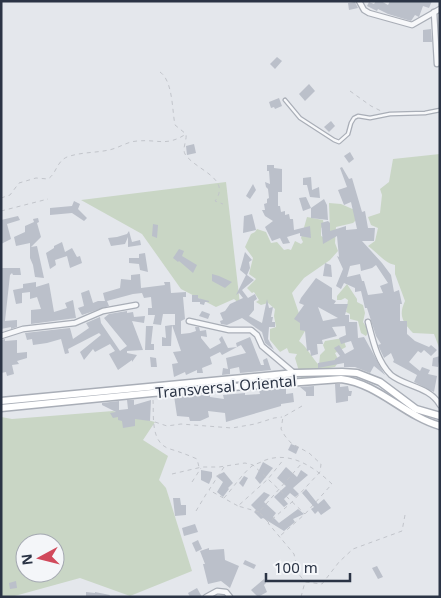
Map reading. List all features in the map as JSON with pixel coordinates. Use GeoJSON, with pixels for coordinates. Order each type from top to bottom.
{"type":"FeatureCollection","features":[{"type":"Feature","properties":{"kind":"main road","name":"Transversal Oriental"},"geometry":{"type":"LineString","coordinates":[[1,408],[295,373],[342,372],[358,373],[380,382],[416,409],[440,416]]}},
{"type":"Feature","properties":{"kind":"main road","name":"Transversal Oriental"},"geometry":{"type":"LineString","coordinates":[[1,401],[341,379],[373,388],[406,411],[422,420],[440,426]]}},
{"type":"Feature","properties":{"kind":"street"},"geometry":{"type":"LineString","coordinates":[[359,1],[364,10],[369,13],[412,25],[440,9]]}},
{"type":"Feature","properties":{"kind":"street"},"geometry":{"type":"LineString","coordinates":[[434,12],[437,64]]}},
{"type":"Feature","properties":{"kind":"street"},"geometry":{"type":"LineString","coordinates":[[1,336],[23,329],[74,323],[103,311],[136,305]]}},
{"type":"Feature","properties":{"kind":"street"},"geometry":{"type":"LineString","coordinates":[[189,321],[229,330],[251,330],[257,335],[262,346],[295,373]]}},
{"type":"Feature","properties":{"kind":"street"},"geometry":{"type":"LineString","coordinates":[[368,322],[376,352],[392,376],[430,394],[440,405]]}},
{"type":"Feature","properties":{"kind":"street"},"geometry":{"type":"LineString","coordinates":[[206,597],[217,591],[226,592],[230,597]]}},
{"type":"Feature","properties":{"kind":"lane"},"geometry":{"type":"LineString","coordinates":[[285,100],[300,118],[339,142],[348,134],[354,118],[358,116],[370,118],[390,114],[425,113],[440,110]]}},
{"type":"Feature","properties":{"kind":"path"},"geometry":{"type":"LineString","coordinates":[[160,72],[165,76],[171,96],[175,125],[186,134],[185,153],[194,164],[213,177],[220,190],[220,194],[215,201],[223,204]]}},
{"type":"Feature","properties":{"kind":"path"},"geometry":{"type":"LineString","coordinates":[[350,91],[370,106],[381,111]]}},
{"type":"Feature","properties":{"kind":"path"},"geometry":{"type":"LineString","coordinates":[[1,198],[10,195],[19,184],[36,178],[48,179],[56,171],[58,163],[66,157],[111,150],[137,141],[176,141],[186,134]]}},
{"type":"Feature","properties":{"kind":"path"},"geometry":{"type":"LineString","coordinates":[[1,211],[48,199]]}},
{"type":"Feature","properties":{"kind":"path"},"geometry":{"type":"LineString","coordinates":[[155,391],[154,430],[158,440],[169,449],[179,451],[196,459],[200,467]]}},
{"type":"Feature","properties":{"kind":"path"},"geometry":{"type":"LineString","coordinates":[[155,422],[166,426],[181,424],[232,428],[283,417],[302,406]]}},
{"type":"Feature","properties":{"kind":"path"},"geometry":{"type":"LineString","coordinates":[[268,523],[292,502],[320,472],[321,464],[316,458],[291,443],[284,436],[281,429],[283,417]]}},
{"type":"Feature","properties":{"kind":"path"},"geometry":{"type":"LineString","coordinates":[[224,498],[253,465],[271,458],[285,458],[303,462],[320,472],[332,484],[306,514],[280,536]]}},
{"type":"Feature","properties":{"kind":"path"},"geometry":{"type":"LineString","coordinates":[[238,506],[268,478],[285,458]]}},
{"type":"Feature","properties":{"kind":"path"},"geometry":{"type":"LineString","coordinates":[[259,512],[303,462]]}},
{"type":"Feature","properties":{"kind":"path"},"geometry":{"type":"LineString","coordinates":[[172,474],[200,467],[245,463],[253,465],[306,514]]}},
{"type":"Feature","properties":{"kind":"path"},"geometry":{"type":"LineString","coordinates":[[196,511],[224,466]]}},
{"type":"Feature","properties":{"kind":"path"},"geometry":{"type":"LineString","coordinates":[[192,482],[200,467]]}},
{"type":"Feature","properties":{"kind":"path"},"geometry":{"type":"LineString","coordinates":[[209,490],[238,506],[259,512],[280,536],[294,554],[298,573],[304,582],[301,597]]}},
{"type":"Feature","properties":{"kind":"path"},"geometry":{"type":"LineString","coordinates":[[304,582],[322,584],[339,562],[353,549],[402,531],[405,515]]}},
{"type":"Feature","properties":{"kind":"green space"},"geometry":{"type":"Polygon","coordinates":[[[440,154],[440,350],[434,334],[413,333],[404,322],[402,311],[405,301],[395,274],[395,265],[384,260],[368,246],[375,241],[378,228],[371,225],[368,217],[380,213],[382,195],[380,189],[389,182],[393,159],[440,154]]]}},
{"type":"Feature","properties":{"kind":"green space"},"geometry":{"type":"Polygon","coordinates":[[[226,182],[240,304],[234,299],[216,307],[181,289],[142,234],[81,200],[226,182]]]}},
{"type":"Feature","properties":{"kind":"green space"},"geometry":{"type":"Polygon","coordinates":[[[329,203],[341,204],[357,211],[359,217],[353,223],[336,227],[335,243],[338,251],[330,260],[304,278],[292,293],[305,331],[299,341],[319,365],[320,355],[325,350],[323,345],[325,341],[343,338],[346,347],[335,353],[339,361],[335,367],[323,369],[314,379],[301,378],[295,358],[297,354],[289,353],[287,348],[280,352],[270,340],[270,329],[276,327],[275,309],[268,303],[261,305],[256,302],[259,300],[254,292],[252,293],[247,288],[256,279],[249,274],[253,258],[245,247],[251,234],[257,229],[266,232],[271,243],[277,242],[284,250],[291,250],[295,241],[301,244],[303,242],[301,238],[307,217],[323,220],[324,226],[321,228],[321,236],[325,238],[330,232],[329,203]]]}},
{"type":"Feature","properties":{"kind":"green space"},"geometry":{"type":"Polygon","coordinates":[[[347,284],[357,302],[363,305],[365,313],[363,322],[369,331],[366,336],[361,333],[358,321],[350,319],[350,314],[346,312],[348,300],[345,298],[337,300],[337,296],[347,284]]]}},
{"type":"Feature","properties":{"kind":"green space"},"geometry":{"type":"Polygon","coordinates":[[[113,411],[155,422],[143,440],[168,456],[159,480],[166,488],[192,571],[130,596],[80,578],[65,582],[65,533],[15,533],[15,583],[62,583],[11,597],[1,597],[1,417],[12,419],[113,411]]]}},
{"type":"Feature","properties":{"kind":"building"},"geometry":{"type":"Polygon","coordinates":[[[376,1],[381,1],[388,5],[390,1],[432,1],[429,8],[423,6],[419,17],[415,15],[411,21],[378,9],[377,11],[367,6],[369,2],[374,4],[376,1]]]}},
{"type":"Feature","properties":{"kind":"building"},"geometry":{"type":"Polygon","coordinates":[[[355,2],[358,8],[349,10],[348,3],[355,2]]]}},
{"type":"Feature","properties":{"kind":"building"},"geometry":{"type":"Polygon","coordinates":[[[431,29],[432,42],[423,42],[423,30],[431,29]]]}},
{"type":"Feature","properties":{"kind":"building"},"geometry":{"type":"Polygon","coordinates":[[[277,57],[282,61],[275,69],[270,64],[277,57]]]}},
{"type":"Feature","properties":{"kind":"building"},"geometry":{"type":"Polygon","coordinates":[[[309,84],[315,91],[305,101],[299,94],[309,84]]]}},
{"type":"Feature","properties":{"kind":"building"},"geometry":{"type":"Polygon","coordinates":[[[279,98],[282,106],[275,109],[274,107],[271,108],[269,102],[279,98]]]}},
{"type":"Feature","properties":{"kind":"building"},"geometry":{"type":"Polygon","coordinates":[[[331,121],[335,126],[329,132],[324,127],[331,121]]]}},
{"type":"Feature","properties":{"kind":"building"},"geometry":{"type":"Polygon","coordinates":[[[194,144],[196,153],[187,155],[186,146],[194,144]]]}},
{"type":"Feature","properties":{"kind":"building"},"geometry":{"type":"Polygon","coordinates":[[[350,152],[354,159],[349,163],[344,156],[350,152]]]}},
{"type":"Feature","properties":{"kind":"building"},"geometry":{"type":"Polygon","coordinates":[[[267,165],[274,165],[274,168],[282,169],[282,192],[278,192],[278,206],[280,206],[281,212],[285,211],[285,215],[289,214],[290,219],[293,219],[294,230],[310,226],[311,238],[300,236],[300,233],[287,237],[290,243],[283,244],[280,238],[272,241],[265,227],[273,221],[265,216],[262,210],[265,210],[264,204],[267,203],[269,198],[265,182],[270,184],[267,165]]]}},
{"type":"Feature","properties":{"kind":"building"},"geometry":{"type":"Polygon","coordinates":[[[342,167],[349,179],[352,178],[362,212],[365,211],[368,228],[375,228],[374,241],[362,241],[391,275],[394,292],[399,290],[402,304],[400,304],[400,321],[407,321],[407,334],[415,341],[429,347],[431,345],[437,350],[431,356],[424,350],[421,353],[418,351],[409,362],[420,371],[422,367],[430,370],[428,374],[437,376],[434,392],[414,382],[417,375],[393,362],[391,353],[384,358],[378,345],[381,344],[376,336],[367,308],[365,308],[361,291],[355,292],[355,288],[344,283],[341,289],[336,286],[343,269],[337,256],[339,257],[337,236],[323,244],[321,223],[328,221],[330,223],[330,231],[346,226],[346,230],[357,229],[351,202],[344,205],[338,190],[347,187],[340,168],[342,167]],[[360,264],[350,266],[347,277],[360,274],[368,295],[383,293],[380,286],[388,283],[376,265],[361,271],[360,264]]]}},
{"type":"Feature","properties":{"kind":"building"},"geometry":{"type":"Polygon","coordinates":[[[311,177],[312,190],[319,187],[320,198],[310,197],[307,185],[303,185],[303,178],[311,177]]]}},
{"type":"Feature","properties":{"kind":"building"},"geometry":{"type":"Polygon","coordinates":[[[253,184],[256,190],[250,199],[246,196],[253,184]]]}},
{"type":"Feature","properties":{"kind":"building"},"geometry":{"type":"Polygon","coordinates":[[[306,197],[311,208],[303,211],[299,198],[306,197]]]}},
{"type":"Feature","properties":{"kind":"building"},"geometry":{"type":"Polygon","coordinates":[[[324,199],[327,205],[328,220],[311,218],[311,208],[324,199]]]}},
{"type":"Feature","properties":{"kind":"building"},"geometry":{"type":"Polygon","coordinates":[[[74,201],[80,204],[78,209],[87,218],[84,221],[72,213],[50,215],[50,208],[72,206],[74,201]]]}},
{"type":"Feature","properties":{"kind":"building"},"geometry":{"type":"Polygon","coordinates":[[[252,214],[256,230],[243,233],[244,216],[252,214]]]}},
{"type":"Feature","properties":{"kind":"building"},"geometry":{"type":"Polygon","coordinates":[[[18,216],[20,220],[7,224],[11,239],[1,244],[1,220],[18,216]]]}},
{"type":"Feature","properties":{"kind":"building"},"geometry":{"type":"Polygon","coordinates":[[[38,218],[39,222],[37,223],[41,237],[31,247],[37,246],[44,278],[35,277],[30,258],[30,243],[16,246],[14,237],[25,232],[25,226],[34,222],[33,219],[38,218]]]}},
{"type":"Feature","properties":{"kind":"building"},"geometry":{"type":"Polygon","coordinates":[[[153,224],[158,225],[157,238],[152,236],[153,224]]]}},
{"type":"Feature","properties":{"kind":"building"},"geometry":{"type":"Polygon","coordinates":[[[129,231],[132,242],[140,240],[141,245],[128,247],[128,237],[125,244],[111,246],[108,238],[127,234],[129,231]]]}},
{"type":"Feature","properties":{"kind":"building"},"geometry":{"type":"Polygon","coordinates":[[[62,242],[65,252],[72,248],[77,257],[80,256],[82,263],[70,268],[67,256],[55,260],[56,265],[50,269],[46,253],[62,242]]]}},
{"type":"Feature","properties":{"kind":"building"},"geometry":{"type":"Polygon","coordinates":[[[179,249],[184,251],[182,256],[197,265],[193,273],[173,258],[179,249]]]}},
{"type":"Feature","properties":{"kind":"building"},"geometry":{"type":"Polygon","coordinates":[[[245,252],[252,260],[249,262],[250,268],[247,275],[254,280],[242,290],[248,298],[255,294],[257,299],[254,301],[254,310],[249,316],[262,323],[267,299],[269,308],[273,307],[271,317],[273,317],[272,322],[275,322],[275,327],[269,327],[268,339],[274,350],[265,343],[262,332],[242,318],[227,325],[221,324],[220,321],[223,320],[220,313],[225,311],[230,304],[243,298],[239,293],[236,295],[246,275],[240,270],[245,252]]]}},
{"type":"Feature","properties":{"kind":"building"},"geometry":{"type":"Polygon","coordinates":[[[145,253],[148,272],[140,270],[139,264],[129,263],[129,258],[139,258],[139,254],[145,253]]]}},
{"type":"Feature","properties":{"kind":"building"},"geometry":{"type":"Polygon","coordinates":[[[325,263],[331,265],[332,277],[323,276],[325,263]]]}},
{"type":"Feature","properties":{"kind":"building"},"geometry":{"type":"Polygon","coordinates":[[[1,268],[20,268],[21,275],[13,275],[12,273],[10,275],[5,321],[17,320],[17,327],[11,329],[11,327],[1,329],[1,268]]]}},
{"type":"Feature","properties":{"kind":"building"},"geometry":{"type":"Polygon","coordinates":[[[140,274],[141,288],[165,285],[164,282],[170,282],[171,293],[186,292],[186,297],[183,297],[185,319],[181,321],[181,334],[196,331],[195,327],[199,327],[200,331],[206,330],[207,337],[201,336],[201,338],[210,349],[221,343],[219,339],[222,336],[228,348],[237,347],[222,355],[220,352],[210,357],[212,364],[202,368],[203,373],[197,373],[197,370],[186,375],[185,372],[174,377],[172,364],[178,363],[173,352],[181,351],[172,325],[175,325],[175,314],[163,314],[161,325],[153,324],[155,315],[148,315],[148,308],[152,308],[151,297],[144,298],[142,293],[133,294],[107,301],[109,306],[82,315],[78,308],[84,306],[81,293],[89,290],[93,303],[105,301],[103,293],[120,288],[121,279],[131,280],[131,275],[140,274]]]}},
{"type":"Feature","properties":{"kind":"building"},"geometry":{"type":"Polygon","coordinates":[[[212,274],[232,282],[225,288],[212,281],[212,274]]]}},
{"type":"Feature","properties":{"kind":"building"},"geometry":{"type":"Polygon","coordinates":[[[316,278],[332,288],[332,299],[336,301],[334,304],[348,304],[345,315],[349,315],[349,322],[357,322],[358,338],[364,337],[385,375],[374,366],[370,373],[355,367],[344,367],[344,363],[318,368],[318,363],[335,360],[340,356],[334,348],[339,345],[345,354],[354,349],[351,341],[341,344],[339,338],[346,335],[345,326],[332,327],[337,336],[322,340],[323,344],[317,344],[318,354],[311,356],[310,350],[307,351],[305,331],[300,330],[300,323],[294,319],[304,305],[299,303],[316,278]],[[318,307],[323,321],[338,318],[318,307]]]}},
{"type":"Feature","properties":{"kind":"building"},"geometry":{"type":"Polygon","coordinates":[[[36,282],[36,287],[49,283],[54,312],[67,308],[65,303],[73,300],[76,318],[31,324],[31,310],[41,309],[37,297],[30,299],[30,292],[22,293],[22,303],[16,304],[13,290],[23,288],[23,284],[36,282]]]}},
{"type":"Feature","properties":{"kind":"building"},"geometry":{"type":"Polygon","coordinates":[[[192,295],[198,295],[198,298],[209,302],[205,302],[204,305],[200,304],[200,302],[192,302],[192,295]]]}},
{"type":"Feature","properties":{"kind":"building"},"geometry":{"type":"Polygon","coordinates":[[[127,311],[127,313],[133,312],[134,317],[145,316],[144,323],[132,321],[143,350],[127,351],[127,353],[137,355],[132,362],[132,360],[118,370],[109,354],[115,351],[110,344],[95,352],[93,349],[84,360],[80,352],[101,335],[99,333],[68,349],[69,353],[65,354],[61,339],[33,345],[32,339],[27,340],[25,333],[70,328],[73,339],[89,328],[86,323],[100,317],[101,323],[120,351],[127,346],[104,318],[109,314],[127,311]]]}},
{"type":"Feature","properties":{"kind":"building"},"geometry":{"type":"Polygon","coordinates":[[[202,311],[210,314],[208,319],[199,316],[202,311]]]}},
{"type":"Feature","properties":{"kind":"building"},"geometry":{"type":"Polygon","coordinates":[[[172,325],[171,346],[162,346],[162,337],[166,338],[165,326],[172,325]]]}},
{"type":"Feature","properties":{"kind":"building"},"geometry":{"type":"Polygon","coordinates":[[[146,326],[153,326],[151,344],[154,344],[154,350],[145,350],[146,326]]]}},
{"type":"Feature","properties":{"kind":"building"},"geometry":{"type":"Polygon","coordinates":[[[250,337],[261,365],[264,365],[263,360],[267,358],[271,370],[240,373],[239,367],[230,369],[230,374],[222,375],[223,368],[228,369],[226,358],[246,353],[241,345],[237,347],[236,343],[250,337]]]}},
{"type":"Feature","properties":{"kind":"building"},"geometry":{"type":"Polygon","coordinates":[[[5,339],[5,341],[17,340],[17,353],[27,352],[27,358],[17,361],[19,364],[12,365],[14,374],[7,376],[6,372],[1,373],[1,340],[5,339]]]}},
{"type":"Feature","properties":{"kind":"building"},"geometry":{"type":"Polygon","coordinates":[[[440,356],[438,367],[432,366],[433,358],[440,356]]]}},
{"type":"Feature","properties":{"kind":"building"},"geometry":{"type":"Polygon","coordinates":[[[150,357],[156,358],[157,367],[151,367],[150,357]]]}},
{"type":"Feature","properties":{"kind":"building"},"geometry":{"type":"Polygon","coordinates":[[[335,384],[340,384],[340,387],[348,386],[349,391],[352,391],[351,396],[348,396],[348,401],[336,403],[335,384]]]}},
{"type":"Feature","properties":{"kind":"building"},"geometry":{"type":"Polygon","coordinates":[[[314,386],[314,396],[306,396],[306,392],[300,387],[314,386]]]}},
{"type":"Feature","properties":{"kind":"building"},"geometry":{"type":"Polygon","coordinates":[[[286,388],[286,394],[293,393],[294,402],[281,404],[281,406],[226,422],[225,413],[208,411],[209,417],[200,421],[190,421],[189,417],[177,416],[174,396],[210,395],[210,397],[224,399],[223,395],[260,394],[259,390],[286,388]]]}},
{"type":"Feature","properties":{"kind":"building"},"geometry":{"type":"Polygon","coordinates":[[[127,400],[134,400],[134,405],[151,400],[150,421],[135,419],[135,426],[123,428],[122,421],[118,420],[118,417],[113,418],[110,413],[116,412],[102,405],[102,403],[119,401],[119,410],[128,409],[127,400]]]}},
{"type":"Feature","properties":{"kind":"building"},"geometry":{"type":"Polygon","coordinates":[[[291,444],[299,447],[296,454],[288,450],[291,444]]]}},
{"type":"Feature","properties":{"kind":"building"},"geometry":{"type":"Polygon","coordinates":[[[263,462],[273,468],[260,484],[255,478],[263,462]]]}},
{"type":"Feature","properties":{"kind":"building"},"geometry":{"type":"Polygon","coordinates":[[[286,467],[297,477],[301,470],[308,475],[293,488],[299,494],[295,497],[290,493],[284,499],[288,504],[284,507],[274,497],[286,486],[277,478],[286,467]]]}},
{"type":"Feature","properties":{"kind":"building"},"geometry":{"type":"Polygon","coordinates":[[[201,470],[212,472],[209,484],[201,480],[201,470]]]}},
{"type":"Feature","properties":{"kind":"building"},"geometry":{"type":"Polygon","coordinates":[[[224,472],[233,483],[223,497],[217,492],[223,482],[216,476],[224,472]]]}},
{"type":"Feature","properties":{"kind":"building"},"geometry":{"type":"Polygon","coordinates":[[[244,476],[248,478],[243,487],[239,483],[244,476]]]}},
{"type":"Feature","properties":{"kind":"building"},"geometry":{"type":"Polygon","coordinates":[[[306,489],[318,504],[324,499],[331,508],[321,515],[318,511],[315,514],[311,509],[314,507],[302,493],[306,489]]]}},
{"type":"Feature","properties":{"kind":"building"},"geometry":{"type":"Polygon","coordinates":[[[264,492],[270,495],[264,502],[276,513],[273,517],[279,523],[298,509],[304,514],[293,519],[295,522],[284,531],[263,518],[261,519],[254,512],[256,510],[251,505],[264,492]]]}},
{"type":"Feature","properties":{"kind":"building"},"geometry":{"type":"Polygon","coordinates":[[[173,498],[180,498],[181,505],[186,505],[186,515],[175,516],[173,498]]]}},
{"type":"Feature","properties":{"kind":"building"},"geometry":{"type":"Polygon","coordinates":[[[195,524],[198,532],[184,536],[182,528],[195,524]]]}},
{"type":"Feature","properties":{"kind":"building"},"geometry":{"type":"Polygon","coordinates":[[[198,540],[202,549],[196,552],[192,543],[198,540]]]}},
{"type":"Feature","properties":{"kind":"building"},"geometry":{"type":"Polygon","coordinates":[[[209,548],[209,550],[224,549],[225,560],[239,566],[230,588],[221,581],[208,584],[203,564],[205,564],[200,551],[209,548]]]}},
{"type":"Feature","properties":{"kind":"building"},"geometry":{"type":"Polygon","coordinates":[[[245,560],[256,565],[254,569],[243,564],[245,560]]]}},
{"type":"Feature","properties":{"kind":"building"},"geometry":{"type":"Polygon","coordinates":[[[377,566],[383,577],[378,579],[372,568],[377,566]]]}},
{"type":"Feature","properties":{"kind":"building"},"geometry":{"type":"Polygon","coordinates":[[[264,579],[267,592],[258,597],[251,590],[264,579]]]}},
{"type":"Feature","properties":{"kind":"building"},"geometry":{"type":"Polygon","coordinates":[[[15,581],[17,588],[10,589],[9,583],[15,581]]]}},
{"type":"Feature","properties":{"kind":"building"},"geometry":{"type":"Polygon","coordinates":[[[197,588],[202,597],[190,597],[188,593],[197,588]]]}},
{"type":"Feature","properties":{"kind":"building"},"geometry":{"type":"Polygon","coordinates":[[[86,592],[110,595],[109,597],[86,597],[86,592]]]}}]}
